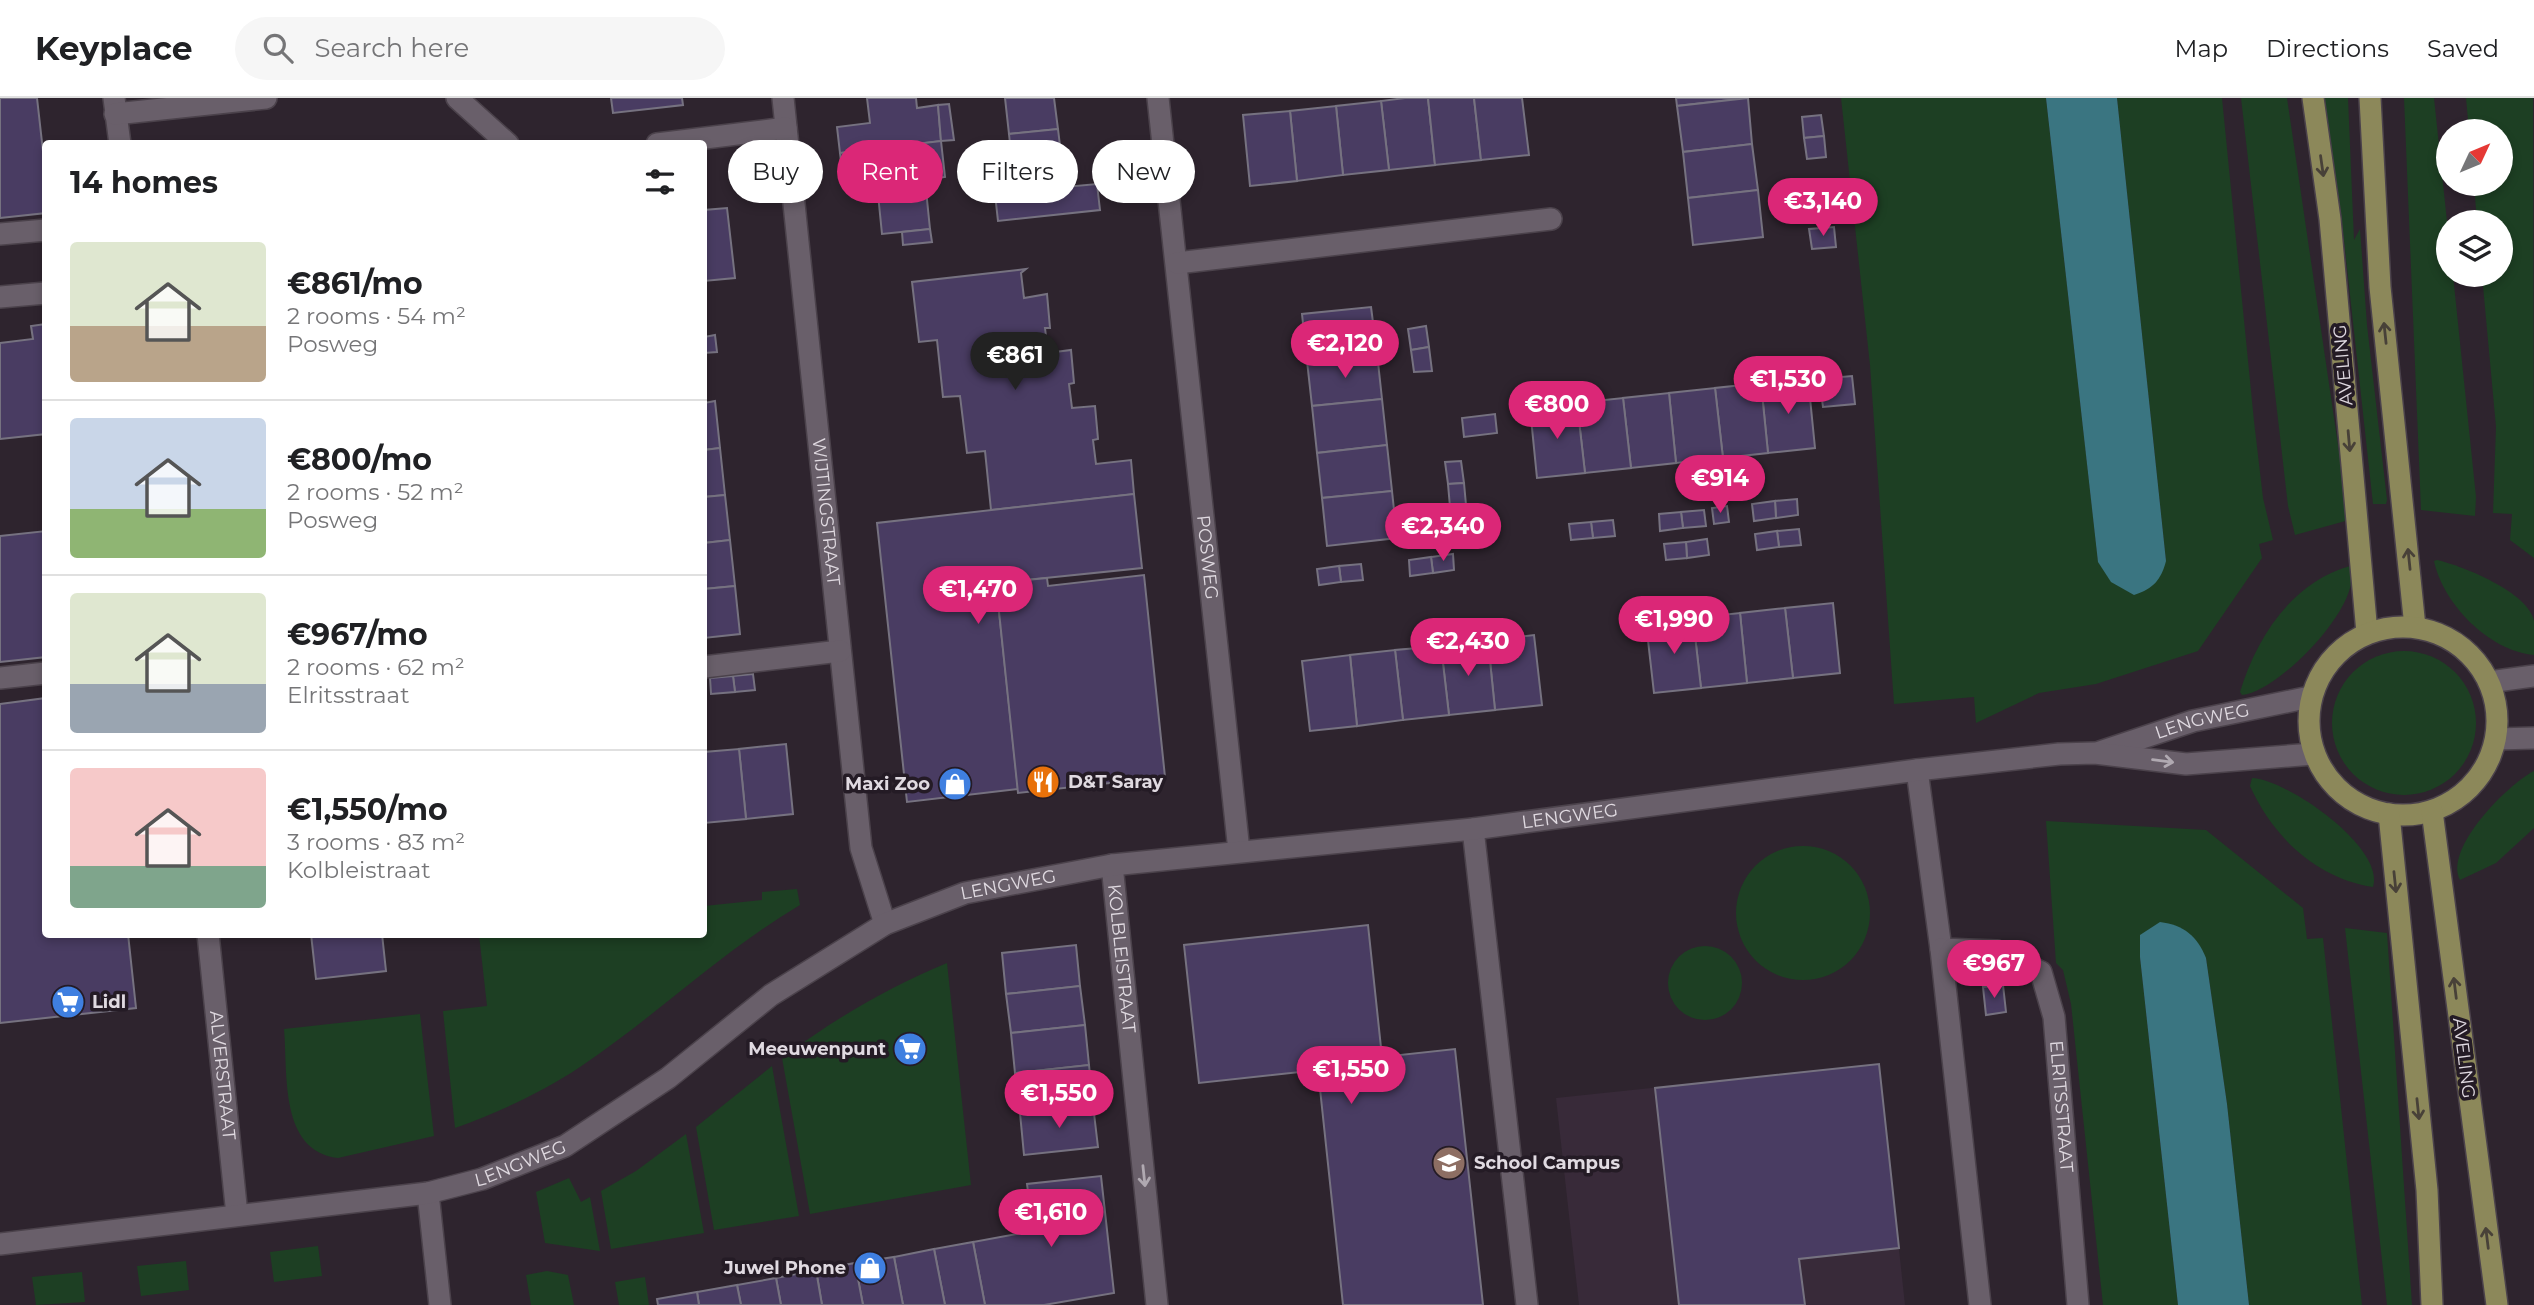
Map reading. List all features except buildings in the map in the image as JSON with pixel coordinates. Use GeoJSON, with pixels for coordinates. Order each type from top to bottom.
{"type":"FeatureCollection","features":[{"type":"Feature","properties":{"kind":"main road","name":"AVELING"},"geometry":{"type":"LineString","coordinates":[[2313,98],[2330,219],[2367,633]]}},
{"type":"Feature","properties":{"kind":"main road"},"geometry":{"type":"LineString","coordinates":[[2370,98],[2380,287],[2415,627]]}},
{"type":"Feature","properties":{"kind":"main road"},"geometry":{"type":"LineString","coordinates":[[2391,627],[2415,627],[2446,636],[2472,656],[2489,682],[2497,710],[2496,739],[2487,763],[2474,784],[2455,801],[2411,816],[2364,808],[2343,794],[2326,776],[2313,754],[2308,726],[2310,697],[2322,670],[2342,648],[2367,633],[2391,627]]}},
{"type":"Feature","properties":{"kind":"main road","name":"AVELING"},"geometry":{"type":"LineString","coordinates":[[2432,811],[2497,1305]]}},
{"type":"Feature","properties":{"kind":"main road"},"geometry":{"type":"LineString","coordinates":[[2389,814],[2427,1190],[2432,1305]]}},
{"type":"Feature","properties":{"kind":"street"},"geometry":{"type":"LineString","coordinates":[[119,140],[114,106],[266,98]]}},
{"type":"Feature","properties":{"kind":"street"},"geometry":{"type":"LineString","coordinates":[[457,98],[504,140]]}},
{"type":"Feature","properties":{"kind":"street","name":"WIJTINGSTRAAT"},"geometry":{"type":"LineString","coordinates":[[783,98],[861,848],[885,924]]}},
{"type":"Feature","properties":{"kind":"street","name":"POSWEG"},"geometry":{"type":"LineString","coordinates":[[1158,98],[1239,851]]}},
{"type":"Feature","properties":{"kind":"street"},"geometry":{"type":"LineString","coordinates":[[689,140],[786,128]]}},
{"type":"Feature","properties":{"kind":"street"},"geometry":{"type":"LineString","coordinates":[[1177,263],[1551,219]]}},
{"type":"Feature","properties":{"kind":"street"},"geometry":{"type":"LineString","coordinates":[[0,234],[42,230]]}},
{"type":"Feature","properties":{"kind":"street"},"geometry":{"type":"LineString","coordinates":[[0,297],[42,293]]}},
{"type":"Feature","properties":{"kind":"street"},"geometry":{"type":"LineString","coordinates":[[707,667],[840,651]]}},
{"type":"Feature","properties":{"kind":"street"},"geometry":{"type":"LineString","coordinates":[[0,678],[42,673]]}},
{"type":"Feature","properties":{"kind":"street"},"geometry":{"type":"LineString","coordinates":[[2489,682],[2534,676]]}},
{"type":"Feature","properties":{"kind":"street","name":"LENGWEG"},"geometry":{"type":"LineString","coordinates":[[2095,753],[2193,721],[2310,697]]}},
{"type":"Feature","properties":{"kind":"street"},"geometry":{"type":"LineString","coordinates":[[2496,739],[2534,738]]}},
{"type":"Feature","properties":{"kind":"street","name":"LENGWEG"},"geometry":{"type":"LineString","coordinates":[[0,1244],[428,1194],[482,1179],[565,1146],[668,1078],[771,995],[885,924],[965,893],[1112,864],[1473,829],[1917,770],[2095,753],[2186,764],[2313,754]]}},
{"type":"Feature","properties":{"kind":"street"},"geometry":{"type":"LineString","coordinates":[[1917,770],[1941,949],[1980,1305]]}},
{"type":"Feature","properties":{"kind":"street"},"geometry":{"type":"LineString","coordinates":[[1473,829],[1527,1305]]}},
{"type":"Feature","properties":{"kind":"street","name":"KOLBLEISTRAAT"},"geometry":{"type":"LineString","coordinates":[[1112,864],[1157,1305]]}},
{"type":"Feature","properties":{"kind":"street","name":"ALVERSTRAAT"},"geometry":{"type":"LineString","coordinates":[[208,938],[237,1215]]}},
{"type":"Feature","properties":{"kind":"street","name":"ELRITSSTRAAT"},"geometry":{"type":"LineString","coordinates":[[1941,949],[1997,951],[2041,972],[2054,1017],[2078,1305]]}},
{"type":"Feature","properties":{"kind":"street"},"geometry":{"type":"LineString","coordinates":[[428,1194],[440,1305]]}},
{"type":"Feature","properties":{"kind":"shaded area"},"geometry":{"type":"Polygon","coordinates":[[[1879,1064],[1905,1305],[1579,1305],[1556,1098],[1879,1064]]]}},
{"type":"Feature","properties":{"kind":"green space"},"geometry":{"type":"Polygon","coordinates":[[[1841,98],[2046,98],[2098,561],[2166,561],[2117,98],[2222,98],[2254,421],[2263,498],[2273,540],[2259,544],[2262,558],[2198,651],[2096,684],[2039,693],[1976,723],[1974,697],[1894,704],[1870,365],[1841,98]]]}},
{"type":"Feature","properties":{"kind":"green space"},"geometry":{"type":"Polygon","coordinates":[[[2241,98],[2287,98],[2349,520],[2295,535],[2288,506],[2241,98]]]}},
{"type":"Feature","properties":{"kind":"green space"},"geometry":{"type":"Polygon","coordinates":[[[2323,98],[2348,98],[2354,240],[2360,229],[2386,504],[2373,504],[2341,213],[2323,98]]]}},
{"type":"Feature","properties":{"kind":"green space"},"geometry":{"type":"Polygon","coordinates":[[[2404,98],[2434,98],[2436,196],[2444,196],[2446,210],[2436,210],[2436,287],[2454,287],[2476,497],[2475,516],[2421,510],[2404,98]]]}},
{"type":"Feature","properties":{"kind":"green space"},"geometry":{"type":"Polygon","coordinates":[[[2466,98],[2533,98],[2534,558],[2510,540],[2512,514],[2493,513],[2496,427],[2483,287],[2513,287],[2513,210],[2476,210],[2475,196],[2513,196],[2513,119],[2468,119],[2466,98]]]}},
{"type":"Feature","properties":{"kind":"green space"},"geometry":{"type":"Polygon","coordinates":[[[2434,561],[2478,574],[2520,600],[2534,621],[2534,655],[2501,645],[2470,623],[2447,593],[2434,561]]]}},
{"type":"Feature","properties":{"kind":"green space"},"geometry":{"type":"Polygon","coordinates":[[[2350,566],[2351,582],[2345,601],[2315,644],[2276,679],[2242,695],[2240,692],[2256,652],[2279,615],[2311,585],[2350,566]]]}},
{"type":"Feature","properties":{"kind":"green space"},"geometry":{"type":"Polygon","coordinates":[[[2404,651],[2432,656],[2455,672],[2471,695],[2476,723],[2471,751],[2455,774],[2432,790],[2404,795],[2376,790],[2353,774],[2337,751],[2332,723],[2337,695],[2353,672],[2376,656],[2404,651]]]}},
{"type":"Feature","properties":{"kind":"green space"},"geometry":{"type":"Polygon","coordinates":[[[2534,771],[2534,828],[2496,863],[2460,880],[2457,867],[2469,835],[2509,789],[2534,771]]]}},
{"type":"Feature","properties":{"kind":"green space"},"geometry":{"type":"Polygon","coordinates":[[[2252,778],[2267,781],[2308,802],[2349,835],[2364,853],[2373,871],[2373,887],[2333,875],[2299,852],[2284,838],[2260,805],[2250,786],[2252,778]]]}},
{"type":"Feature","properties":{"kind":"green space"},"geometry":{"type":"Polygon","coordinates":[[[2046,821],[2206,830],[2303,908],[2307,939],[2323,938],[2362,1305],[2249,1305],[2227,1104],[2206,958],[2140,957],[2178,1305],[2103,1305],[2071,1004],[2063,970],[2056,963],[2046,821]]]}},
{"type":"Feature","properties":{"kind":"green space"},"geometry":{"type":"Polygon","coordinates":[[[1803,846],[1829,851],[1850,866],[1865,887],[1870,913],[1865,939],[1850,960],[1829,975],[1803,980],[1777,975],[1756,960],[1741,939],[1736,913],[1741,887],[1756,866],[1777,851],[1803,846]]]}},
{"type":"Feature","properties":{"kind":"green space"},"geometry":{"type":"Polygon","coordinates":[[[797,889],[800,905],[743,943],[580,1067],[519,1101],[455,1128],[443,1011],[487,1006],[479,938],[707,938],[707,906],[762,900],[762,892],[797,889]]]}},
{"type":"Feature","properties":{"kind":"green space"},"geometry":{"type":"Polygon","coordinates":[[[2345,928],[2387,933],[2412,1305],[2387,1305],[2345,928]]]}},
{"type":"Feature","properties":{"kind":"green space"},"geometry":{"type":"Polygon","coordinates":[[[1698,946],[1712,946],[1726,952],[1736,962],[1742,983],[1736,1004],[1726,1014],[1712,1020],[1698,1020],[1684,1014],[1674,1004],[1668,990],[1668,976],[1674,962],[1684,952],[1698,946]]]}},
{"type":"Feature","properties":{"kind":"green space"},"geometry":{"type":"Polygon","coordinates":[[[947,963],[971,1185],[810,1214],[782,1058],[861,1005],[947,963]]]}},
{"type":"Feature","properties":{"kind":"green space"},"geometry":{"type":"Polygon","coordinates":[[[420,1014],[434,1136],[338,1158],[319,1152],[305,1141],[290,1108],[284,1029],[420,1014]]]}},
{"type":"Feature","properties":{"kind":"green space"},"geometry":{"type":"Polygon","coordinates":[[[772,1066],[799,1216],[714,1230],[696,1127],[772,1066]]]}},
{"type":"Feature","properties":{"kind":"green space"},"geometry":{"type":"Polygon","coordinates":[[[686,1134],[704,1233],[611,1249],[601,1191],[636,1171],[686,1134]]]}},
{"type":"Feature","properties":{"kind":"green space"},"geometry":{"type":"Polygon","coordinates":[[[569,1178],[581,1202],[590,1197],[600,1251],[545,1243],[536,1192],[569,1178]]]}},
{"type":"Feature","properties":{"kind":"green space"},"geometry":{"type":"Polygon","coordinates":[[[318,1246],[322,1276],[274,1282],[270,1252],[318,1246]]]}},
{"type":"Feature","properties":{"kind":"green space"},"geometry":{"type":"Polygon","coordinates":[[[186,1261],[189,1290],[141,1296],[137,1266],[186,1261]]]}},
{"type":"Feature","properties":{"kind":"green space"},"geometry":{"type":"Polygon","coordinates":[[[547,1271],[568,1275],[574,1305],[531,1305],[526,1275],[547,1271]]]}},
{"type":"Feature","properties":{"kind":"green space"},"geometry":{"type":"Polygon","coordinates":[[[82,1272],[85,1302],[36,1305],[32,1277],[82,1272]]]}},
{"type":"Feature","properties":{"kind":"green space"},"geometry":{"type":"Polygon","coordinates":[[[645,1277],[649,1305],[619,1305],[615,1282],[645,1277]]]}},
{"type":"Feature","properties":{"kind":"water"},"geometry":{"type":"Polygon","coordinates":[[[2046,98],[2117,98],[2166,561],[2155,583],[2134,595],[2111,582],[2098,562],[2046,98]]]}},
{"type":"Feature","properties":{"kind":"water"},"geometry":{"type":"Polygon","coordinates":[[[2160,922],[2189,933],[2206,958],[2227,1104],[2249,1305],[2178,1305],[2140,957],[2140,935],[2160,922]]]}},
{"type":"Feature","properties":{"kind":"place","name":"D&T Saray"},"geometry":{"type":"Point","coordinates":[1043,782]}},
{"type":"Feature","properties":{"kind":"place","name":"Maxi Zoo"},"geometry":{"type":"Point","coordinates":[955,784]}},
{"type":"Feature","properties":{"kind":"place","name":"Lidl"},"geometry":{"type":"Point","coordinates":[68,1002]}},
{"type":"Feature","properties":{"kind":"place","name":"Meeuwenpunt"},"geometry":{"type":"Point","coordinates":[910,1049]}},
{"type":"Feature","properties":{"kind":"place","name":"School Campus"},"geometry":{"type":"Point","coordinates":[1449,1163]}},
{"type":"Feature","properties":{"kind":"place","name":"Juwel Phone"},"geometry":{"type":"Point","coordinates":[870,1268]}}]}
